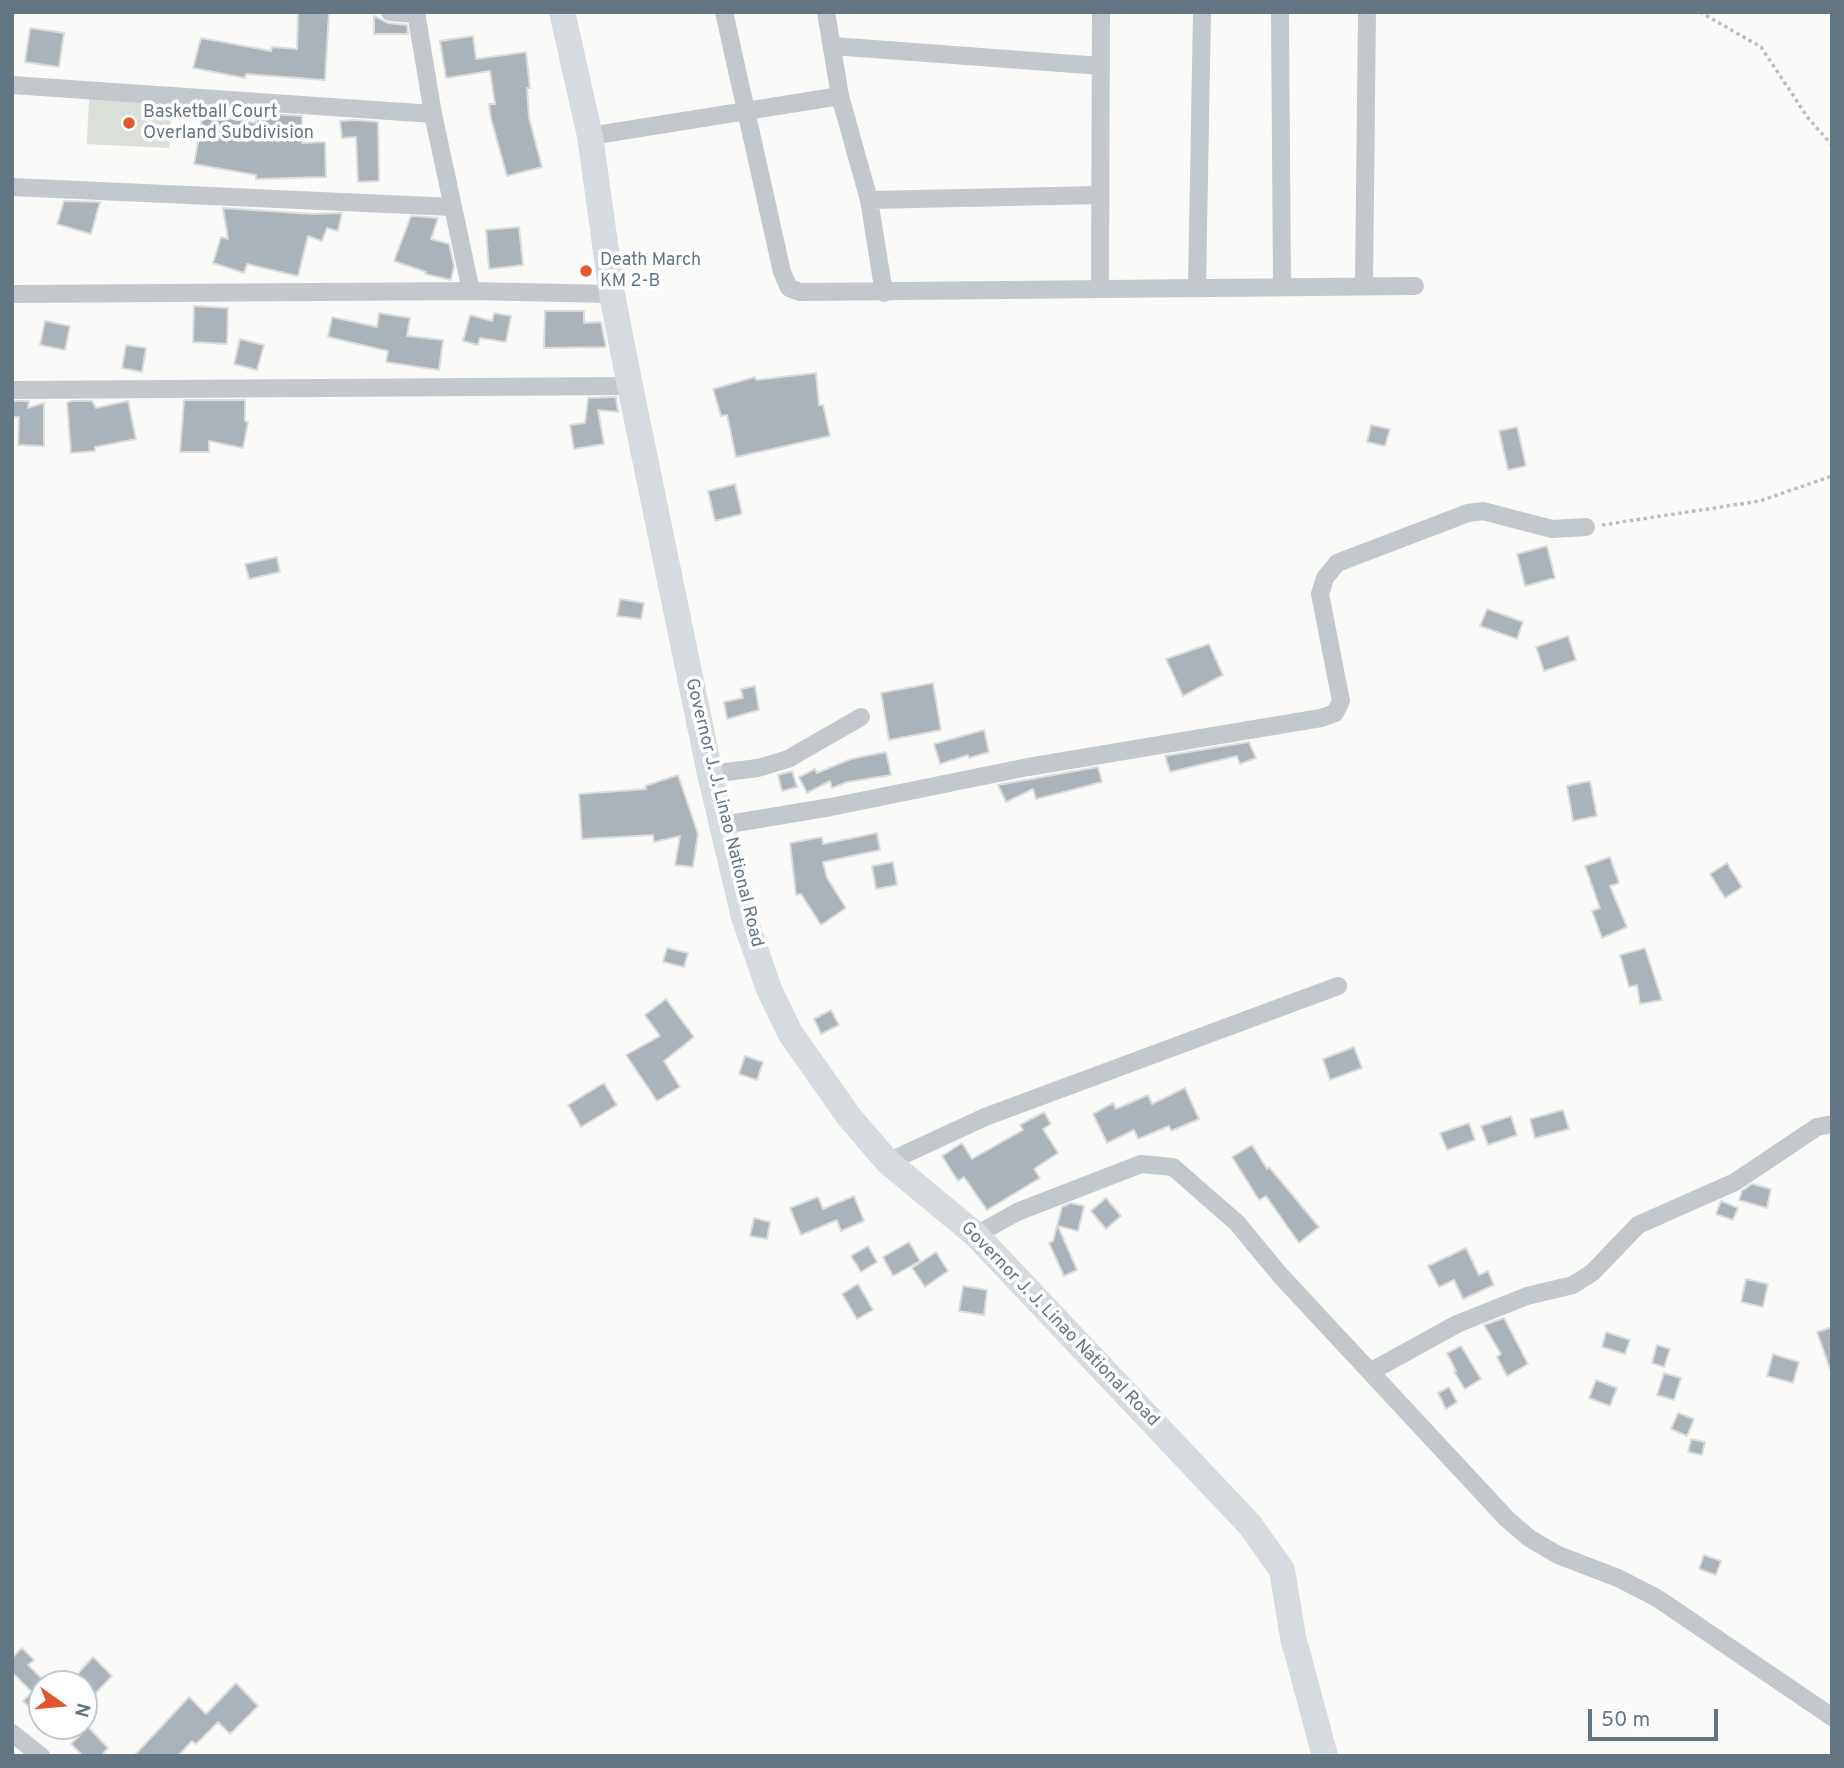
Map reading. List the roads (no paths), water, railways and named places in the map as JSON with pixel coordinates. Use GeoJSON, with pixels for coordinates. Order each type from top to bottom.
{"type":"FeatureCollection","features":[{"type":"Feature","properties":{"kind":"main road","name":"Governor J. J. Linao National Road"},"geometry":{"type":"LineString","coordinates":[[562,12],[590,136],[612,294],[710,774],[744,917],[769,989],[790,1033],[850,1118],[888,1162],[976,1236],[1250,1525],[1282,1570],[1293,1637],[1325,1756]]}},
{"type":"Feature","properties":{"kind":"street"},"geometry":{"type":"LineString","coordinates":[[390,12],[416,13],[433,114],[471,291]]}},
{"type":"Feature","properties":{"kind":"street"},"geometry":{"type":"LineString","coordinates":[[724,12],[744,114],[782,272],[789,288],[800,292],[884,293],[1364,284],[1415,286]]}},
{"type":"Feature","properties":{"kind":"street"},"geometry":{"type":"LineString","coordinates":[[826,12],[841,96],[869,200],[884,293]]}},
{"type":"Feature","properties":{"kind":"street"},"geometry":{"type":"LineString","coordinates":[[1100,288],[1101,12]]}},
{"type":"Feature","properties":{"kind":"street"},"geometry":{"type":"LineString","coordinates":[[1197,287],[1202,12]]}},
{"type":"Feature","properties":{"kind":"street"},"geometry":{"type":"LineString","coordinates":[[1280,12],[1282,287]]}},
{"type":"Feature","properties":{"kind":"street"},"geometry":{"type":"LineString","coordinates":[[1364,284],[1367,12]]}},
{"type":"Feature","properties":{"kind":"street"},"geometry":{"type":"LineString","coordinates":[[833,46],[1101,66]]}},
{"type":"Feature","properties":{"kind":"street"},"geometry":{"type":"LineString","coordinates":[[12,85],[433,114]]}},
{"type":"Feature","properties":{"kind":"street"},"geometry":{"type":"LineString","coordinates":[[590,136],[744,114],[841,96]]}},
{"type":"Feature","properties":{"kind":"street"},"geometry":{"type":"LineString","coordinates":[[12,187],[453,206]]}},
{"type":"Feature","properties":{"kind":"street"},"geometry":{"type":"LineString","coordinates":[[869,200],[1100,195]]}},
{"type":"Feature","properties":{"kind":"street"},"geometry":{"type":"LineString","coordinates":[[12,294],[471,291],[612,294]]}},
{"type":"Feature","properties":{"kind":"street"},"geometry":{"type":"LineString","coordinates":[[12,390],[630,386]]}},
{"type":"Feature","properties":{"kind":"street"},"geometry":{"type":"LineString","coordinates":[[723,825],[831,807],[1028,767],[1321,718],[1335,713],[1341,701],[1320,594],[1325,578],[1337,564],[1468,513],[1483,511],[1552,529],[1586,527]]}},
{"type":"Feature","properties":{"kind":"street"},"geometry":{"type":"LineString","coordinates":[[710,774],[758,768],[788,759],[861,717]]}},
{"type":"Feature","properties":{"kind":"street"},"geometry":{"type":"LineString","coordinates":[[888,1162],[985,1117],[1338,986]]}},
{"type":"Feature","properties":{"kind":"street"},"geometry":{"type":"LineString","coordinates":[[1370,1372],[1457,1324],[1527,1296],[1573,1285],[1593,1272],[1638,1225],[1735,1182],[1817,1127],[1832,1124]]}},
{"type":"Feature","properties":{"kind":"street"},"geometry":{"type":"LineString","coordinates":[[976,1236],[1017,1212],[1141,1164],[1173,1167],[1237,1223],[1280,1275],[1507,1519],[1529,1538],[1558,1555],[1618,1578],[1657,1598],[1832,1717]]}},
{"type":"Feature","properties":{"kind":"street"},"geometry":{"type":"LineString","coordinates":[[12,1733],[41,1756]]}},
{"type":"Feature","properties":{"kind":"place","name":"Basketball Court Overland Subdivision"},"geometry":{"type":"Point","coordinates":[129,123]}},
{"type":"Feature","properties":{"kind":"place","name":"Death March KM 2-B"},"geometry":{"type":"Point","coordinates":[586,271]}}]}
